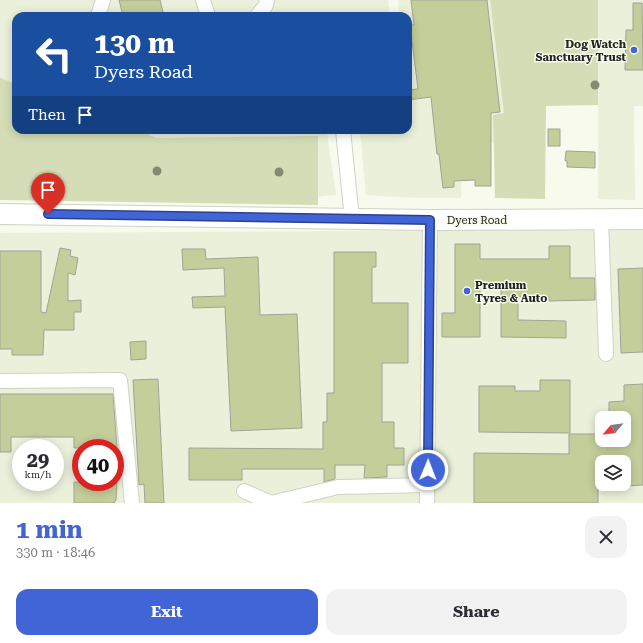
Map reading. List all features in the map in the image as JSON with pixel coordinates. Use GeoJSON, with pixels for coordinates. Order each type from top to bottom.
{"type":"FeatureCollection","features":[{"type":"Feature","properties":{"kind":"highway","name":"Dyers Road"},"geometry":{"type":"LineString","coordinates":[[0,214],[430,220],[643,219]]}},
{"type":"Feature","properties":{"kind":"street"},"geometry":{"type":"LineString","coordinates":[[99,12],[103,0]]}},
{"type":"Feature","properties":{"kind":"street"},"geometry":{"type":"LineString","coordinates":[[203,0],[207,12]]}},
{"type":"Feature","properties":{"kind":"street"},"geometry":{"type":"LineString","coordinates":[[260,12],[266,5],[267,0]]}},
{"type":"Feature","properties":{"kind":"street"},"geometry":{"type":"LineString","coordinates":[[343,134],[352,219]]}},
{"type":"Feature","properties":{"kind":"street"},"geometry":{"type":"LineString","coordinates":[[601,219],[606,354]]}},
{"type":"Feature","properties":{"kind":"street"},"geometry":{"type":"LineString","coordinates":[[427,503],[430,220]]}},
{"type":"Feature","properties":{"kind":"street"},"geometry":{"type":"LineString","coordinates":[[0,381],[120,380],[132,503]]}},
{"type":"Feature","properties":{"kind":"street"},"geometry":{"type":"LineString","coordinates":[[244,491],[271,503],[338,486],[428,485]]}},
{"type":"Feature","properties":{"kind":"shaded area"},"geometry":{"type":"Polygon","coordinates":[[[0,0],[388,0],[390,12],[12,12],[12,134],[327,134],[336,195],[294,199],[0,198],[0,0]]]}},
{"type":"Feature","properties":{"kind":"shaded area"},"geometry":{"type":"Polygon","coordinates":[[[398,0],[490,0],[504,113],[493,116],[494,143],[462,146],[461,198],[415,198],[366,195],[360,134],[412,134],[412,12],[399,12],[398,0]]]}},
{"type":"Feature","properties":{"kind":"shaded area"},"geometry":{"type":"Polygon","coordinates":[[[598,0],[643,0],[643,106],[634,106],[635,200],[598,199],[598,0]]]}},
{"type":"Feature","properties":{"kind":"shaded area"},"geometry":{"type":"Polygon","coordinates":[[[643,229],[643,503],[0,503],[0,233],[643,229]]]}},
{"type":"Feature","properties":{"kind":"green space"},"geometry":{"type":"Polygon","coordinates":[[[490,0],[598,0],[598,105],[546,106],[545,199],[495,198],[493,115],[504,113],[490,0]]]}},
{"type":"Feature","properties":{"kind":"green space"},"geometry":{"type":"Polygon","coordinates":[[[0,78],[12,82],[12,134],[146,134],[157,138],[318,136],[318,205],[0,200],[0,78]]]}},
{"type":"Feature","properties":{"kind":"building"},"geometry":{"type":"Polygon","coordinates":[[[119,0],[160,0],[163,12],[122,12],[119,0]]]}},
{"type":"Feature","properties":{"kind":"building"},"geometry":{"type":"Polygon","coordinates":[[[411,0],[487,0],[500,112],[491,113],[491,186],[475,186],[475,180],[454,181],[454,187],[443,188],[439,154],[437,154],[431,97],[412,99],[412,90],[418,89],[412,41],[412,25],[414,25],[411,0]]]}},
{"type":"Feature","properties":{"kind":"building","name":"Dog Watch Sanctuary Trust"},"geometry":{"type":"Polygon","coordinates":[[[633,3],[642,3],[643,70],[625,70],[626,30],[633,30],[633,3]]]}},
{"type":"Feature","properties":{"kind":"building"},"geometry":{"type":"Polygon","coordinates":[[[548,129],[560,129],[560,146],[548,146],[548,129]]]}},
{"type":"Feature","properties":{"kind":"building"},"geometry":{"type":"Polygon","coordinates":[[[566,151],[595,152],[595,168],[567,167],[567,161],[565,161],[566,151]]]}},
{"type":"Feature","properties":{"kind":"building"},"geometry":{"type":"Polygon","coordinates":[[[455,244],[480,244],[480,259],[549,259],[549,246],[570,246],[570,278],[595,278],[595,300],[549,301],[549,297],[518,297],[518,320],[566,321],[566,338],[501,337],[501,285],[480,285],[480,337],[442,337],[442,313],[455,313],[455,244]]]}},
{"type":"Feature","properties":{"kind":"building"},"geometry":{"type":"Polygon","coordinates":[[[60,248],[71,250],[70,256],[78,258],[75,275],[68,273],[68,301],[81,300],[81,312],[74,312],[74,330],[44,330],[43,355],[12,355],[12,349],[0,349],[0,251],[41,251],[41,312],[46,313],[60,248]]]}},
{"type":"Feature","properties":{"kind":"building"},"geometry":{"type":"Polygon","coordinates":[[[182,249],[205,249],[206,259],[258,257],[260,315],[297,314],[302,428],[231,431],[225,307],[193,308],[192,297],[225,296],[224,268],[183,270],[182,249]]]}},
{"type":"Feature","properties":{"kind":"building"},"geometry":{"type":"Polygon","coordinates":[[[334,252],[376,252],[376,267],[372,267],[372,303],[408,303],[408,363],[382,363],[382,422],[394,422],[394,448],[404,448],[404,465],[387,465],[387,477],[364,478],[365,465],[335,465],[335,479],[324,482],[324,469],[242,469],[242,480],[189,480],[189,448],[323,449],[323,422],[327,422],[327,393],[334,393],[334,252]]]}},
{"type":"Feature","properties":{"kind":"building"},"geometry":{"type":"Polygon","coordinates":[[[643,268],[643,352],[621,353],[618,269],[643,268]]]}},
{"type":"Feature","properties":{"kind":"building"},"geometry":{"type":"Polygon","coordinates":[[[146,341],[146,359],[131,360],[130,342],[146,341]]]}},
{"type":"Feature","properties":{"kind":"building"},"geometry":{"type":"Polygon","coordinates":[[[158,379],[164,503],[145,503],[144,484],[139,485],[133,380],[158,379]]]}},
{"type":"Feature","properties":{"kind":"building"},"geometry":{"type":"Polygon","coordinates":[[[540,380],[570,380],[570,433],[479,432],[479,386],[515,386],[515,391],[540,391],[540,380]]]}},
{"type":"Feature","properties":{"kind":"building"},"geometry":{"type":"Polygon","coordinates":[[[643,384],[643,485],[631,486],[631,455],[595,455],[595,491],[598,491],[598,503],[474,503],[474,453],[569,454],[569,434],[595,434],[595,447],[631,447],[631,411],[609,411],[609,402],[624,401],[624,385],[643,384]]]}},
{"type":"Feature","properties":{"kind":"building"},"geometry":{"type":"Polygon","coordinates":[[[0,394],[113,394],[116,439],[11,437],[11,452],[0,452],[0,394]]]}},
{"type":"Feature","properties":{"kind":"building"},"geometry":{"type":"Polygon","coordinates":[[[74,491],[116,491],[116,500],[114,503],[74,503],[74,491]]]}},
{"type":"Feature","properties":{"kind":"place","name":"Dog Watch Sanctuary Trust"},"geometry":{"type":"Point","coordinates":[634,50]}},
{"type":"Feature","properties":{"kind":"place","name":"Premium Tyres & Auto"},"geometry":{"type":"Point","coordinates":[467,291]}},
{"type":"Feature","properties":{"kind":"route"},"geometry":{"type":"LineString","coordinates":[[48,214],[430,220],[428,470]]}}]}
